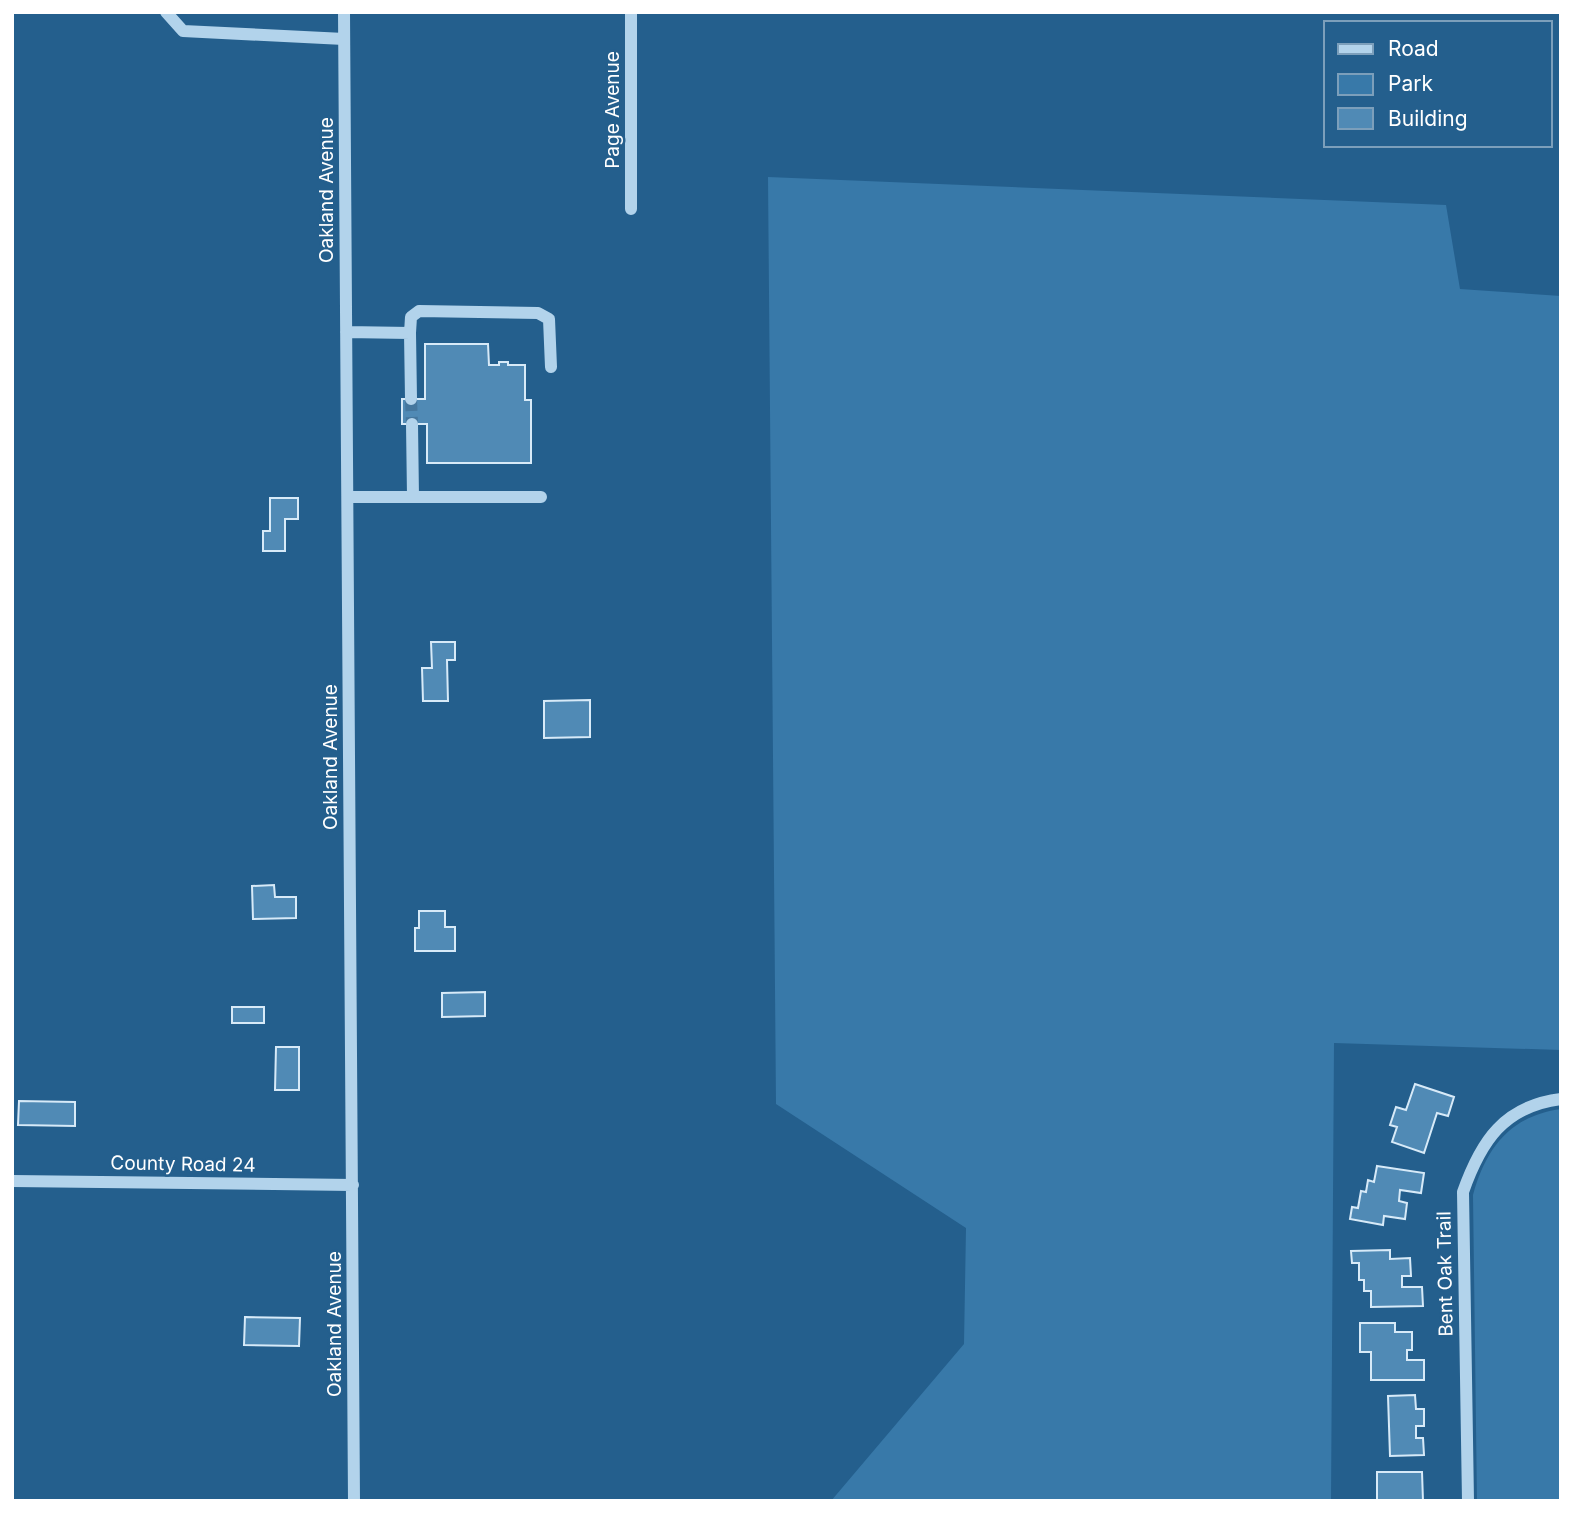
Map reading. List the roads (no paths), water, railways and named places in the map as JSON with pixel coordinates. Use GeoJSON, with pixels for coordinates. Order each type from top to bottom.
{"type":"FeatureCollection","features":[{"type":"Feature","properties":{"kind":"street"},"geometry":{"type":"LineString","coordinates":[[166,12],[183,31],[344,39]]}},
{"type":"Feature","properties":{"kind":"street","name":"Oakland Avenue"},"geometry":{"type":"LineString","coordinates":[[344,12],[354,1501]]}},
{"type":"Feature","properties":{"kind":"street","name":"Page Avenue"},"geometry":{"type":"LineString","coordinates":[[631,12],[631,209]]}},
{"type":"Feature","properties":{"kind":"street"},"geometry":{"type":"LineString","coordinates":[[411,399],[411,317],[419,311],[538,313],[549,319],[551,367]]}},
{"type":"Feature","properties":{"kind":"street"},"geometry":{"type":"LineString","coordinates":[[346,332],[410,333]]}},
{"type":"Feature","properties":{"kind":"street"},"geometry":{"type":"LineString","coordinates":[[412,424],[413,497]]}},
{"type":"Feature","properties":{"kind":"street"},"geometry":{"type":"LineString","coordinates":[[348,496],[541,497]]}},
{"type":"Feature","properties":{"kind":"street","name":"Bent Oak Trail"},"geometry":{"type":"LineString","coordinates":[[1468,1501],[1463,1192],[1484,1144],[1508,1117],[1540,1102],[1561,1099]]}},
{"type":"Feature","properties":{"kind":"street","name":"County Road 24"},"geometry":{"type":"LineString","coordinates":[[12,1181],[353,1185]]}},
{"type":"Feature","properties":{"kind":"tunnel"},"geometry":{"type":"LineString","coordinates":[[411,399],[412,424]]}}]}
